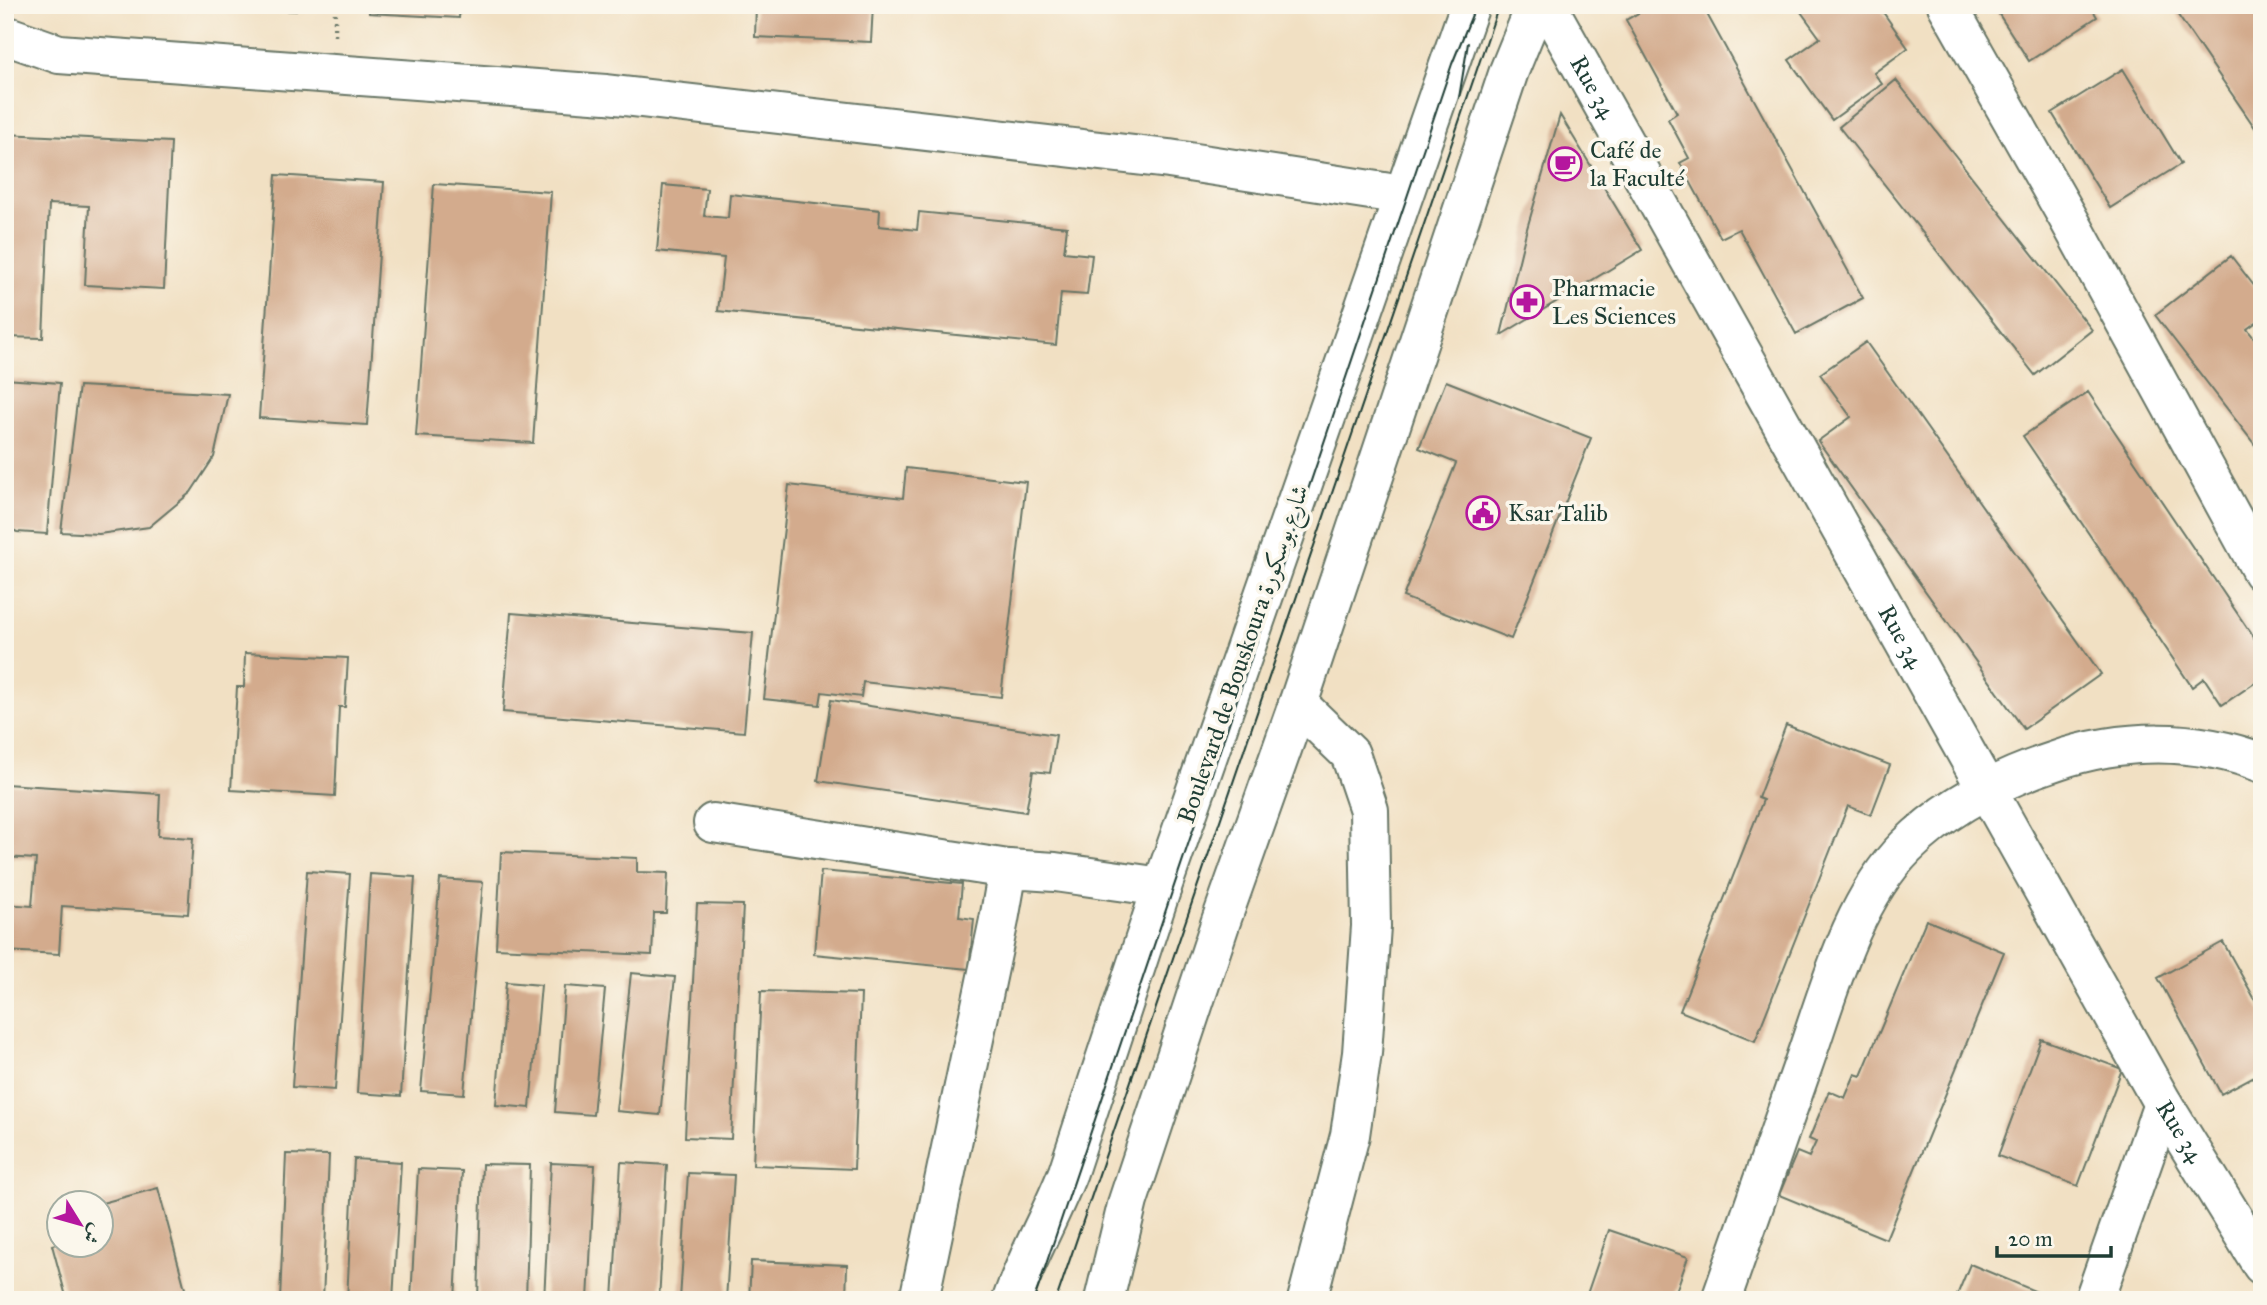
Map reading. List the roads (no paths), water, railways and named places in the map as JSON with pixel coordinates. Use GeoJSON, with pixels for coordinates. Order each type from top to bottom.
{"type":"FeatureCollection","features":[{"type":"Feature","properties":{"kind":"street","name":"Boulevard de Bouskoura شارع بوسكورة"},"geometry":{"type":"LineString","coordinates":[[1012,1300],[1024,1267],[1054,1208],[1068,1172],[1162,887],[1470,5]]}},
{"type":"Feature","properties":{"kind":"street"},"geometry":{"type":"LineString","coordinates":[[1104,1300],[1128,1201],[1221,921],[1298,704],[1505,84],[1536,5]]}},
{"type":"Feature","properties":{"kind":"street","name":"Rue 34"},"geometry":{"type":"LineString","coordinates":[[1547,5],[2163,1104],[2262,1265]]}},
{"type":"Feature","properties":{"kind":"street"},"geometry":{"type":"LineString","coordinates":[[1947,5],[2067,216],[2262,572]]}},
{"type":"Feature","properties":{"kind":"street"},"geometry":{"type":"LineString","coordinates":[[5,34],[60,54],[606,94],[1156,158],[1403,195]]}},
{"type":"Feature","properties":{"kind":"street"},"geometry":{"type":"LineString","coordinates":[[1298,704],[1350,754],[1369,810],[1371,887],[1371,926],[1362,1053],[1350,1135],[1307,1300]]}},
{"type":"Feature","properties":{"kind":"street"},"geometry":{"type":"LineString","coordinates":[[1721,1300],[1839,962],[1869,895],[1904,849],[1934,821],[1985,789],[2046,764],[2113,746],[2157,743],[2201,746],[2245,756],[2262,763]]}},
{"type":"Feature","properties":{"kind":"street"},"geometry":{"type":"LineString","coordinates":[[713,823],[1008,869],[1162,887]]}},
{"type":"Feature","properties":{"kind":"street"},"geometry":{"type":"LineString","coordinates":[[919,1300],[1008,869]]}},
{"type":"Feature","properties":{"kind":"street"},"geometry":{"type":"LineString","coordinates":[[2094,1300],[2163,1104]]}},
{"type":"Feature","properties":{"kind":"tram line"},"geometry":{"type":"LineString","coordinates":[[1034,1300],[1452,64],[1476,5]]}},
{"type":"Feature","properties":{"kind":"tram line"},"geometry":{"type":"LineString","coordinates":[[1056,1300],[1499,5]]}},
{"type":"Feature","properties":{"kind":"tram line"},"geometry":{"type":"LineString","coordinates":[[1459,98],[1468,43]]}},
{"type":"Feature","properties":{"kind":"place","name":"Café de la Faculté"},"geometry":{"type":"Point","coordinates":[1565,164]}},
{"type":"Feature","properties":{"kind":"place","name":"Pharmacie Les Sciences"},"geometry":{"type":"Point","coordinates":[1527,302]}},
{"type":"Feature","properties":{"kind":"place","name":"Ksar Talib"},"geometry":{"type":"Point","coordinates":[1483,513]}}]}
